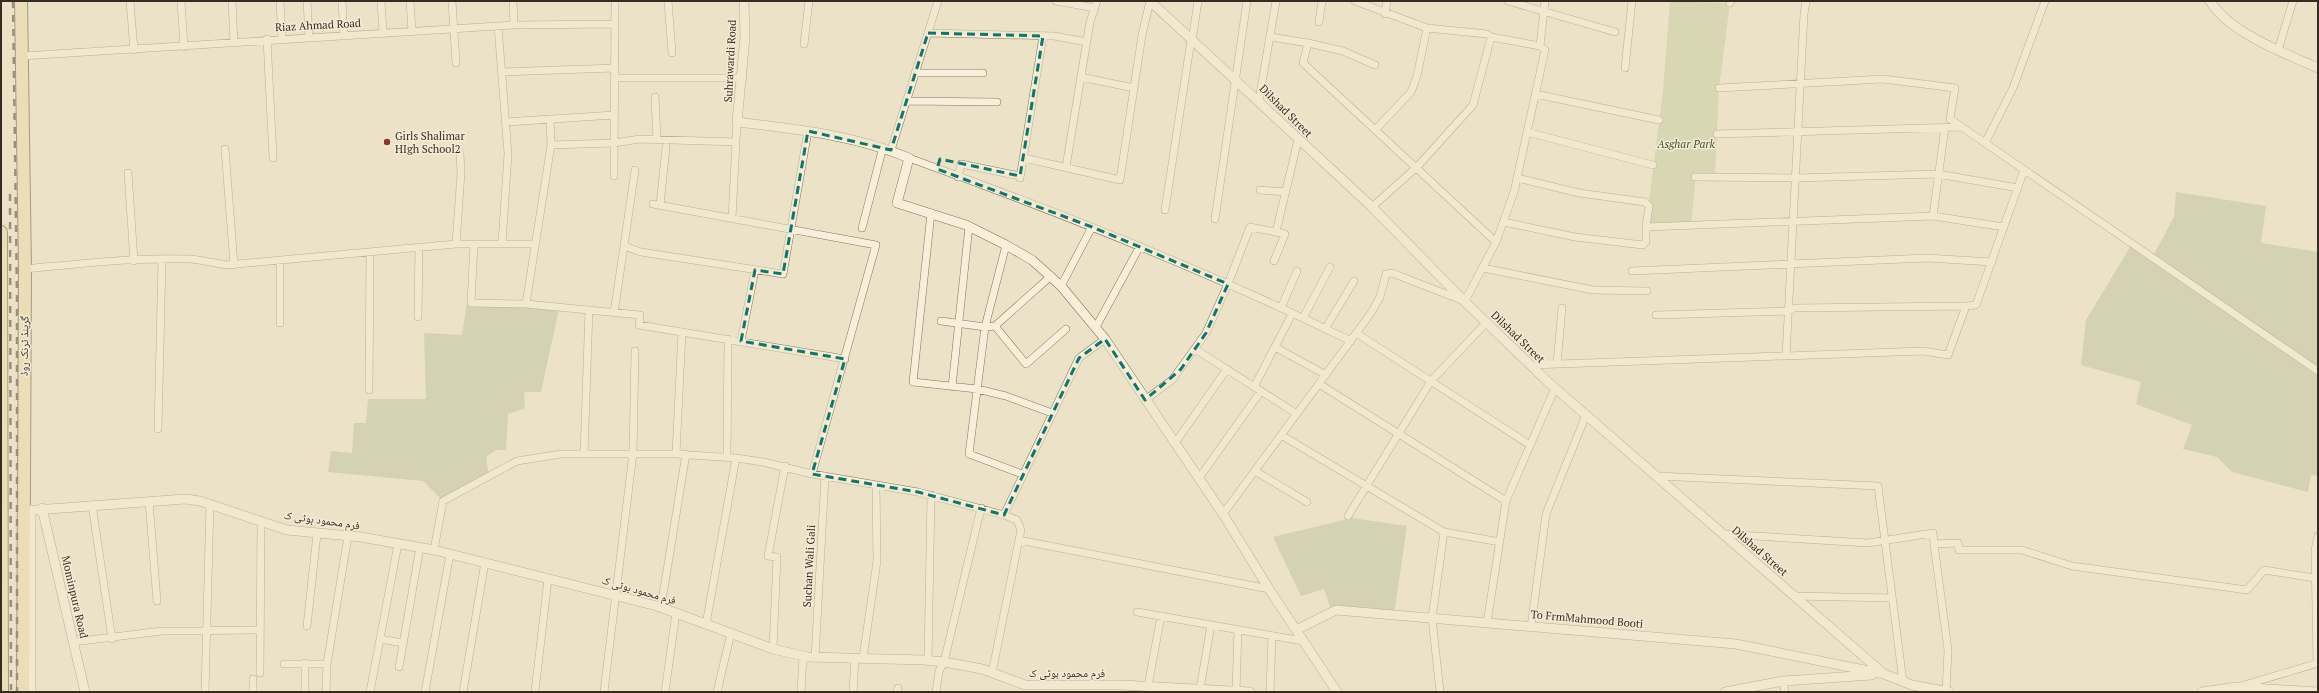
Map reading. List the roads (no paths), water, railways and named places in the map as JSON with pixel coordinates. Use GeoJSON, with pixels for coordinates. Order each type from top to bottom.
{"type":"FeatureCollection","features":[{"type":"Feature","properties":{"kind":"main road","name":"گرینڈ ٹرنک روڈ"},"geometry":{"type":"LineString","coordinates":[[21,1],[27,510],[23,692]]}},
{"type":"Feature","properties":{"kind":"main road","name":"گرینڈ ٹرنک روڈ"},"geometry":{"type":"LineString","coordinates":[[1,232],[2,692]]}},
{"type":"Feature","properties":{"kind":"street"},"geometry":{"type":"LineString","coordinates":[[130,1],[134,50]]}},
{"type":"Feature","properties":{"kind":"street"},"geometry":{"type":"LineString","coordinates":[[181,1],[184,47]]}},
{"type":"Feature","properties":{"kind":"street"},"geometry":{"type":"LineString","coordinates":[[232,1],[234,43]]}},
{"type":"Feature","properties":{"kind":"street"},"geometry":{"type":"LineString","coordinates":[[280,1],[282,38]]}},
{"type":"Feature","properties":{"kind":"street"},"geometry":{"type":"LineString","coordinates":[[307,1],[309,36]]}},
{"type":"Feature","properties":{"kind":"street"},"geometry":{"type":"LineString","coordinates":[[342,1],[344,35]]}},
{"type":"Feature","properties":{"kind":"street"},"geometry":{"type":"LineString","coordinates":[[381,1],[382,32]]}},
{"type":"Feature","properties":{"kind":"street"},"geometry":{"type":"LineString","coordinates":[[410,1],[412,31]]}},
{"type":"Feature","properties":{"kind":"street"},"geometry":{"type":"LineString","coordinates":[[452,1],[456,63]]}},
{"type":"Feature","properties":{"kind":"street"},"geometry":{"type":"LineString","coordinates":[[513,1],[514,25]]}},
{"type":"Feature","properties":{"kind":"street"},"geometry":{"type":"LineString","coordinates":[[614,176],[615,1]]}},
{"type":"Feature","properties":{"kind":"street"},"geometry":{"type":"LineString","coordinates":[[668,1],[672,54]]}},
{"type":"Feature","properties":{"kind":"street","name":"Suhrawardi Road"},"geometry":{"type":"LineString","coordinates":[[737,122],[743,78],[745,37],[744,1]]}},
{"type":"Feature","properties":{"kind":"street"},"geometry":{"type":"LineString","coordinates":[[804,44],[809,1]]}},
{"type":"Feature","properties":{"kind":"street"},"geometry":{"type":"LineString","coordinates":[[862,228],[887,149],[906,101],[938,1]]}},
{"type":"Feature","properties":{"kind":"street"},"geometry":{"type":"LineString","coordinates":[[1056,1],[1095,8]]}},
{"type":"Feature","properties":{"kind":"street"},"geometry":{"type":"LineString","coordinates":[[1066,167],[1087,42],[1097,1]]}},
{"type":"Feature","properties":{"kind":"street"},"geometry":{"type":"LineString","coordinates":[[1024,158],[1120,180],[1142,36],[1150,1]]}},
{"type":"Feature","properties":{"kind":"street","name":"Dilshad Street"},"geometry":{"type":"LineString","coordinates":[[1150,1],[1191,40],[1259,100],[1298,140],[1372,207],[1464,302],[1555,388],[1884,674]]}},
{"type":"Feature","properties":{"kind":"street"},"geometry":{"type":"LineString","coordinates":[[1165,210],[1198,1]]}},
{"type":"Feature","properties":{"kind":"street"},"geometry":{"type":"LineString","coordinates":[[1215,219],[1247,1]]}},
{"type":"Feature","properties":{"kind":"street"},"geometry":{"type":"LineString","coordinates":[[1259,100],[1276,1]]}},
{"type":"Feature","properties":{"kind":"street"},"geometry":{"type":"LineString","coordinates":[[1319,22],[1322,1]]}},
{"type":"Feature","properties":{"kind":"street"},"geometry":{"type":"LineString","coordinates":[[1223,514],[1371,313],[1380,296],[1386,274],[1389,273],[1464,302],[1496,242],[1504,222],[1517,178],[1545,50],[1540,46],[1492,37],[1487,34],[1427,28],[1385,14],[1355,1]]}},
{"type":"Feature","properties":{"kind":"street"},"geometry":{"type":"LineString","coordinates":[[1385,14],[1387,1]]}},
{"type":"Feature","properties":{"kind":"street"},"geometry":{"type":"LineString","coordinates":[[1508,1],[1615,32]]}},
{"type":"Feature","properties":{"kind":"street"},"geometry":{"type":"LineString","coordinates":[[1540,46],[1544,1]]}},
{"type":"Feature","properties":{"kind":"street"},"geometry":{"type":"LineString","coordinates":[[1625,68],[1632,1]]}},
{"type":"Feature","properties":{"kind":"street"},"geometry":{"type":"LineString","coordinates":[[1786,356],[1800,84],[1806,1]]}},
{"type":"Feature","properties":{"kind":"street"},"geometry":{"type":"LineString","coordinates":[[1985,143],[2013,88],[2045,1]]}},
{"type":"Feature","properties":{"kind":"street"},"geometry":{"type":"LineString","coordinates":[[2210,1],[2217,12],[2226,20],[2278,50],[2318,68]]}},
{"type":"Feature","properties":{"kind":"street"},"geometry":{"type":"LineString","coordinates":[[2278,50],[2293,1]]}},
{"type":"Feature","properties":{"kind":"street","name":"Riaz Ahmad Road"},"geometry":{"type":"LineString","coordinates":[[22,56],[184,47],[309,36],[453,28],[514,25],[615,24]]}},
{"type":"Feature","properties":{"kind":"street"},"geometry":{"type":"LineString","coordinates":[[498,26],[508,154],[502,243]]}},
{"type":"Feature","properties":{"kind":"street"},"geometry":{"type":"LineString","coordinates":[[1375,130],[1411,92],[1417,76],[1427,28]]}},
{"type":"Feature","properties":{"kind":"street"},"geometry":{"type":"LineString","coordinates":[[928,33],[1044,36],[1087,42]]}},
{"type":"Feature","properties":{"kind":"street"},"geometry":{"type":"LineString","coordinates":[[958,177],[961,164],[1020,177],[1044,36]]}},
{"type":"Feature","properties":{"kind":"street"},"geometry":{"type":"LineString","coordinates":[[1270,36],[1343,51],[1375,65]]}},
{"type":"Feature","properties":{"kind":"street"},"geometry":{"type":"LineString","coordinates":[[1372,207],[1417,167],[1473,105],[1492,37]]}},
{"type":"Feature","properties":{"kind":"street"},"geometry":{"type":"LineString","coordinates":[[267,39],[273,158]]}},
{"type":"Feature","properties":{"kind":"street"},"geometry":{"type":"LineString","coordinates":[[1308,43],[1303,63],[1417,167],[1496,242]]}},
{"type":"Feature","properties":{"kind":"street"},"geometry":{"type":"LineString","coordinates":[[502,72],[615,68]]}},
{"type":"Feature","properties":{"kind":"street"},"geometry":{"type":"LineString","coordinates":[[915,73],[982,73]]}},
{"type":"Feature","properties":{"kind":"street"},"geometry":{"type":"LineString","coordinates":[[1081,77],[1134,88]]}},
{"type":"Feature","properties":{"kind":"street"},"geometry":{"type":"LineString","coordinates":[[615,78],[743,78]]}},
{"type":"Feature","properties":{"kind":"street"},"geometry":{"type":"LineString","coordinates":[[1719,88],[1883,79],[1955,88],[1950,119],[2318,371]]}},
{"type":"Feature","properties":{"kind":"street"},"geometry":{"type":"LineString","coordinates":[[1535,94],[1659,120]]}},
{"type":"Feature","properties":{"kind":"street"},"geometry":{"type":"LineString","coordinates":[[655,97],[657,139]]}},
{"type":"Feature","properties":{"kind":"street"},"geometry":{"type":"LineString","coordinates":[[906,101],[997,102]]}},
{"type":"Feature","properties":{"kind":"street"},"geometry":{"type":"LineString","coordinates":[[506,122],[614,115]]}},
{"type":"Feature","properties":{"kind":"street"},"geometry":{"type":"LineString","coordinates":[[526,304],[551,145],[550,119]]}},
{"type":"Feature","properties":{"kind":"street"},"geometry":{"type":"LineString","coordinates":[[732,218],[737,122],[808,131],[887,149],[1092,227],[1228,284],[1350,341]]}},
{"type":"Feature","properties":{"kind":"street"},"geometry":{"type":"LineString","coordinates":[[1932,216],[1945,127]]}},
{"type":"Feature","properties":{"kind":"street"},"geometry":{"type":"LineString","coordinates":[[1717,134],[1961,127]]}},
{"type":"Feature","properties":{"kind":"street"},"geometry":{"type":"LineString","coordinates":[[624,246],[641,252],[783,274],[808,131]]}},
{"type":"Feature","properties":{"kind":"street"},"geometry":{"type":"LineString","coordinates":[[1527,132],[1653,165]]}},
{"type":"Feature","properties":{"kind":"street"},"geometry":{"type":"LineString","coordinates":[[551,145],[614,143],[640,139],[736,142]]}},
{"type":"Feature","properties":{"kind":"street"},"geometry":{"type":"LineString","coordinates":[[1276,232],[1298,140]]}},
{"type":"Feature","properties":{"kind":"street"},"geometry":{"type":"LineString","coordinates":[[666,147],[657,205],[876,245],[812,474]]}},
{"type":"Feature","properties":{"kind":"street"},"geometry":{"type":"LineString","coordinates":[[225,149],[234,265]]}},
{"type":"Feature","properties":{"kind":"street"},"geometry":{"type":"LineString","coordinates":[[456,244],[462,172],[460,154]]}},
{"type":"Feature","properties":{"kind":"street"},"geometry":{"type":"LineString","coordinates":[[909,158],[897,203],[969,226],[1032,260],[1061,286],[1096,327],[1223,514],[1268,589],[1337,692]]}},
{"type":"Feature","properties":{"kind":"street"},"geometry":{"type":"LineString","coordinates":[[614,313],[635,170]]}},
{"type":"Feature","properties":{"kind":"street"},"geometry":{"type":"LineString","coordinates":[[1656,315],[1788,311],[1794,308],[1976,305],[2024,170]]}},
{"type":"Feature","properties":{"kind":"street"},"geometry":{"type":"LineString","coordinates":[[128,173],[134,261]]}},
{"type":"Feature","properties":{"kind":"street"},"geometry":{"type":"LineString","coordinates":[[1695,177],[1795,178],[1938,174],[2018,188]]}},
{"type":"Feature","properties":{"kind":"street"},"geometry":{"type":"LineString","coordinates":[[1504,222],[1574,237],[1643,245],[1646,242],[1646,226],[1649,206],[1646,202],[1579,194],[1517,178]]}},
{"type":"Feature","properties":{"kind":"street"},"geometry":{"type":"LineString","coordinates":[[1260,190],[1286,192]]}},
{"type":"Feature","properties":{"kind":"street"},"geometry":{"type":"LineString","coordinates":[[931,213],[913,382],[977,390],[1006,396],[1052,413]]}},
{"type":"Feature","properties":{"kind":"street"},"geometry":{"type":"LineString","coordinates":[[1646,226],[1932,216],[2004,227]]}},
{"type":"Feature","properties":{"kind":"street"},"geometry":{"type":"LineString","coordinates":[[952,387],[969,226]]}},
{"type":"Feature","properties":{"kind":"street"},"geometry":{"type":"LineString","coordinates":[[1061,286],[1092,227]]}},
{"type":"Feature","properties":{"kind":"street"},"geometry":{"type":"LineString","coordinates":[[1145,400],[1172,380],[1206,333],[1228,284],[1250,227],[1285,234],[1274,261]]}},
{"type":"Feature","properties":{"kind":"street"},"geometry":{"type":"LineString","coordinates":[[25,269],[134,261],[191,259],[234,265],[280,262],[456,244],[535,244]]}},
{"type":"Feature","properties":{"kind":"street"},"geometry":{"type":"LineString","coordinates":[[474,244],[471,303],[526,304],[640,315],[639,324],[845,359]]}},
{"type":"Feature","properties":{"kind":"street"},"geometry":{"type":"LineString","coordinates":[[1006,245],[985,327],[969,454],[1022,474]]}},
{"type":"Feature","properties":{"kind":"street"},"geometry":{"type":"LineString","coordinates":[[1096,327],[1140,246]]}},
{"type":"Feature","properties":{"kind":"street"},"geometry":{"type":"LineString","coordinates":[[418,317],[419,248]]}},
{"type":"Feature","properties":{"kind":"street"},"geometry":{"type":"LineString","coordinates":[[369,390],[370,253]]}},
{"type":"Feature","properties":{"kind":"street"},"geometry":{"type":"LineString","coordinates":[[1632,271],[1927,258],[1992,262]]}},
{"type":"Feature","properties":{"kind":"street"},"geometry":{"type":"LineString","coordinates":[[158,429],[162,260]]}},
{"type":"Feature","properties":{"kind":"street"},"geometry":{"type":"LineString","coordinates":[[280,262],[280,323]]}},
{"type":"Feature","properties":{"kind":"street"},"geometry":{"type":"LineString","coordinates":[[1303,318],[1330,267]]}},
{"type":"Feature","properties":{"kind":"street"},"geometry":{"type":"LineString","coordinates":[[1483,268],[1593,290],[1647,291]]}},
{"type":"Feature","properties":{"kind":"street"},"geometry":{"type":"LineString","coordinates":[[741,341],[755,270]]}},
{"type":"Feature","properties":{"kind":"street"},"geometry":{"type":"LineString","coordinates":[[1280,308],[1297,271]]}},
{"type":"Feature","properties":{"kind":"street"},"geometry":{"type":"LineString","coordinates":[[941,320],[985,327],[995,326],[1051,276]]}},
{"type":"Feature","properties":{"kind":"street"},"geometry":{"type":"LineString","coordinates":[[1325,329],[1354,281]]}},
{"type":"Feature","properties":{"kind":"street"},"geometry":{"type":"LineString","coordinates":[[1531,365],[1923,351],[1948,354],[1966,306]]}},
{"type":"Feature","properties":{"kind":"street"},"geometry":{"type":"LineString","coordinates":[[1557,364],[1562,308]]}},
{"type":"Feature","properties":{"kind":"street"},"geometry":{"type":"LineString","coordinates":[[584,454],[590,310]]}},
{"type":"Feature","properties":{"kind":"street"},"geometry":{"type":"LineString","coordinates":[[1254,387],[1292,314]]}},
{"type":"Feature","properties":{"kind":"street"},"geometry":{"type":"LineString","coordinates":[[1348,516],[1431,381],[1486,323]]}},
{"type":"Feature","properties":{"kind":"street"},"geometry":{"type":"LineString","coordinates":[[995,326],[1026,364],[1066,329]]}},
{"type":"Feature","properties":{"kind":"street"},"geometry":{"type":"LineString","coordinates":[[676,454],[682,332]]}},
{"type":"Feature","properties":{"kind":"street"},"geometry":{"type":"LineString","coordinates":[[1356,334],[1530,445]]}},
{"type":"Feature","properties":{"kind":"street"},"geometry":{"type":"LineString","coordinates":[[727,457],[728,339]]}},
{"type":"Feature","properties":{"kind":"street"},"geometry":{"type":"LineString","coordinates":[[1004,515],[1022,474],[1079,358],[1105,339]]}},
{"type":"Feature","properties":{"kind":"street"},"geometry":{"type":"LineString","coordinates":[[1275,347],[1326,375]]}},
{"type":"Feature","properties":{"kind":"street"},"geometry":{"type":"LineString","coordinates":[[1195,349],[1297,414]]}},
{"type":"Feature","properties":{"kind":"street"},"geometry":{"type":"LineString","coordinates":[[604,692],[614,595],[633,453],[635,351]]}},
{"type":"Feature","properties":{"kind":"street"},"geometry":{"type":"LineString","coordinates":[[1175,443],[1227,370]]}},
{"type":"Feature","properties":{"kind":"street"},"geometry":{"type":"LineString","coordinates":[[1319,384],[1506,501]]}},
{"type":"Feature","properties":{"kind":"street"},"geometry":{"type":"LineString","coordinates":[[1487,623],[1506,501],[1555,388]]}},
{"type":"Feature","properties":{"kind":"street"},"geometry":{"type":"LineString","coordinates":[[1199,478],[1261,391]]}},
{"type":"Feature","properties":{"kind":"street"},"geometry":{"type":"LineString","coordinates":[[1531,627],[1546,514],[1586,415]]}},
{"type":"Feature","properties":{"kind":"street"},"geometry":{"type":"LineString","coordinates":[[1281,435],[1444,532],[1500,542]]}},
{"type":"Feature","properties":{"kind":"street"},"geometry":{"type":"LineString","coordinates":[[434,550],[443,501],[517,461],[561,454],[686,454],[736,458],[785,466],[812,474],[931,496],[1004,515],[1017,520],[1021,530],[992,673]]}},
{"type":"Feature","properties":{"kind":"street"},"geometry":{"type":"LineString","coordinates":[[661,607],[686,454]]}},
{"type":"Feature","properties":{"kind":"street"},"geometry":{"type":"LineString","coordinates":[[706,624],[736,458]]}},
{"type":"Feature","properties":{"kind":"street"},"geometry":{"type":"LineString","coordinates":[[773,649],[777,557],[768,556],[785,466]]}},
{"type":"Feature","properties":{"kind":"street"},"geometry":{"type":"LineString","coordinates":[[1255,471],[1307,502]]}},
{"type":"Feature","properties":{"kind":"street","name":"Suchan Wali Gali"},"geometry":{"type":"LineString","coordinates":[[815,658],[825,476]]}},
{"type":"Feature","properties":{"kind":"street"},"geometry":{"type":"LineString","coordinates":[[1656,476],[1878,486],[1903,682]]}},
{"type":"Feature","properties":{"kind":"street"},"geometry":{"type":"LineString","coordinates":[[853,692],[877,561],[876,485]]}},
{"type":"Feature","properties":{"kind":"street"},"geometry":{"type":"LineString","coordinates":[[928,660],[931,496]]}},
{"type":"Feature","properties":{"kind":"street","name":"فرم محمود بوٹی ک"},"geometry":{"type":"LineString","coordinates":[[27,510],[185,499],[210,504],[287,530],[348,536],[420,547],[485,562],[661,607],[773,649],[803,656],[815,658],[928,660],[944,662],[992,673],[1025,685],[1080,689],[1148,686],[1165,690],[1200,689],[1250,692]]}},
{"type":"Feature","properties":{"kind":"street"},"geometry":{"type":"LineString","coordinates":[[149,501],[157,601]]}},
{"type":"Feature","properties":{"kind":"street"},"geometry":{"type":"LineString","coordinates":[[205,692],[210,504]]}},
{"type":"Feature","properties":{"kind":"street"},"geometry":{"type":"LineString","coordinates":[[92,505],[112,639]]}},
{"type":"Feature","properties":{"kind":"street","name":"Mominpura Road"},"geometry":{"type":"LineString","coordinates":[[42,508],[85,692]]}},
{"type":"Feature","properties":{"kind":"street"},"geometry":{"type":"LineString","coordinates":[[936,692],[939,671],[944,662],[980,508]]}},
{"type":"Feature","properties":{"kind":"street"},"geometry":{"type":"LineString","coordinates":[[27,510],[31,692]]}},
{"type":"Feature","properties":{"kind":"street"},"geometry":{"type":"LineString","coordinates":[[260,673],[261,521]]}},
{"type":"Feature","properties":{"kind":"street"},"geometry":{"type":"LineString","coordinates":[[1440,692],[1432,618],[1444,532]]}},
{"type":"Feature","properties":{"kind":"street"},"geometry":{"type":"LineString","coordinates":[[1723,534],[1868,543],[1933,533],[1948,650],[1948,692]]}},
{"type":"Feature","properties":{"kind":"street"},"geometry":{"type":"LineString","coordinates":[[307,626],[317,534]]}},
{"type":"Feature","properties":{"kind":"street"},"geometry":{"type":"LineString","coordinates":[[326,692],[326,664],[348,536]]}},
{"type":"Feature","properties":{"kind":"street"},"geometry":{"type":"LineString","coordinates":[[1020,540],[1268,589]]}},
{"type":"Feature","properties":{"kind":"street"},"geometry":{"type":"LineString","coordinates":[[2202,692],[2237,687],[2317,664],[2315,578],[2317,541]]}},
{"type":"Feature","properties":{"kind":"street"},"geometry":{"type":"LineString","coordinates":[[1934,544],[1958,542],[1959,550],[2022,550],[2072,566],[2247,590],[2264,570],[2315,578]]}},
{"type":"Feature","properties":{"kind":"street"},"geometry":{"type":"LineString","coordinates":[[370,692],[398,544]]}},
{"type":"Feature","properties":{"kind":"street"},"geometry":{"type":"LineString","coordinates":[[399,667],[420,547]]}},
{"type":"Feature","properties":{"kind":"street"},"geometry":{"type":"LineString","coordinates":[[425,692],[450,554]]}},
{"type":"Feature","properties":{"kind":"street"},"geometry":{"type":"LineString","coordinates":[[463,692],[485,562]]}},
{"type":"Feature","properties":{"kind":"street"},"geometry":{"type":"LineString","coordinates":[[534,692],[548,579]]}},
{"type":"Feature","properties":{"kind":"street"},"geometry":{"type":"LineString","coordinates":[[1794,596],[1892,598]]}},
{"type":"Feature","properties":{"kind":"street","name":"To FrmMahmood Booti"},"geometry":{"type":"LineString","coordinates":[[1296,630],[1336,610],[1736,644],[1884,674],[1928,690],[1948,692]]}},
{"type":"Feature","properties":{"kind":"street"},"geometry":{"type":"LineString","coordinates":[[1137,612],[1303,641]]}},
{"type":"Feature","properties":{"kind":"street"},"geometry":{"type":"LineString","coordinates":[[665,692],[676,613]]}},
{"type":"Feature","properties":{"kind":"street"},"geometry":{"type":"LineString","coordinates":[[1148,686],[1161,616]]}},
{"type":"Feature","properties":{"kind":"street"},"geometry":{"type":"LineString","coordinates":[[1200,689],[1211,625]]}},
{"type":"Feature","properties":{"kind":"street"},"geometry":{"type":"LineString","coordinates":[[73,642],[112,639],[162,631],[260,630]]}},
{"type":"Feature","properties":{"kind":"street"},"geometry":{"type":"LineString","coordinates":[[1236,691],[1238,630]]}},
{"type":"Feature","properties":{"kind":"street"},"geometry":{"type":"LineString","coordinates":[[717,692],[731,633]]}},
{"type":"Feature","properties":{"kind":"street"},"geometry":{"type":"LineString","coordinates":[[1270,692],[1272,636]]}},
{"type":"Feature","properties":{"kind":"street"},"geometry":{"type":"LineString","coordinates":[[380,639],[403,643]]}},
{"type":"Feature","properties":{"kind":"street"},"geometry":{"type":"LineString","coordinates":[[801,692],[803,656]]}},
{"type":"Feature","properties":{"kind":"street"},"geometry":{"type":"LineString","coordinates":[[305,663],[305,692]]}},
{"type":"Feature","properties":{"kind":"street"},"geometry":{"type":"LineString","coordinates":[[284,664],[326,664]]}},
{"type":"Feature","properties":{"kind":"street"},"geometry":{"type":"LineString","coordinates":[[1724,692],[1783,681],[1884,674]]}},
{"type":"Feature","properties":{"kind":"street"},"geometry":{"type":"LineString","coordinates":[[253,679],[253,692]]}},
{"type":"Feature","properties":{"kind":"street"},"geometry":{"type":"LineString","coordinates":[[1783,681],[1785,692]]}},
{"type":"Feature","properties":{"kind":"street"},"geometry":{"type":"LineString","coordinates":[[2237,687],[2318,692]]}},
{"type":"Feature","properties":{"kind":"railway"},"geometry":{"type":"LineString","coordinates":[[13,1],[17,296],[17,692]]}},
{"type":"Feature","properties":{"kind":"railway"},"geometry":{"type":"LineString","coordinates":[[10,194],[11,690]]}},
{"type":"Feature","properties":{"kind":"place","name":"Girls Shalimar HIgh School2"},"geometry":{"type":"Point","coordinates":[387,142]}},
{"type":"Feature","properties":{"kind":"park label","name":"Asghar Park"},"geometry":{"type":"Point","coordinates":[1686,144]}}]}
